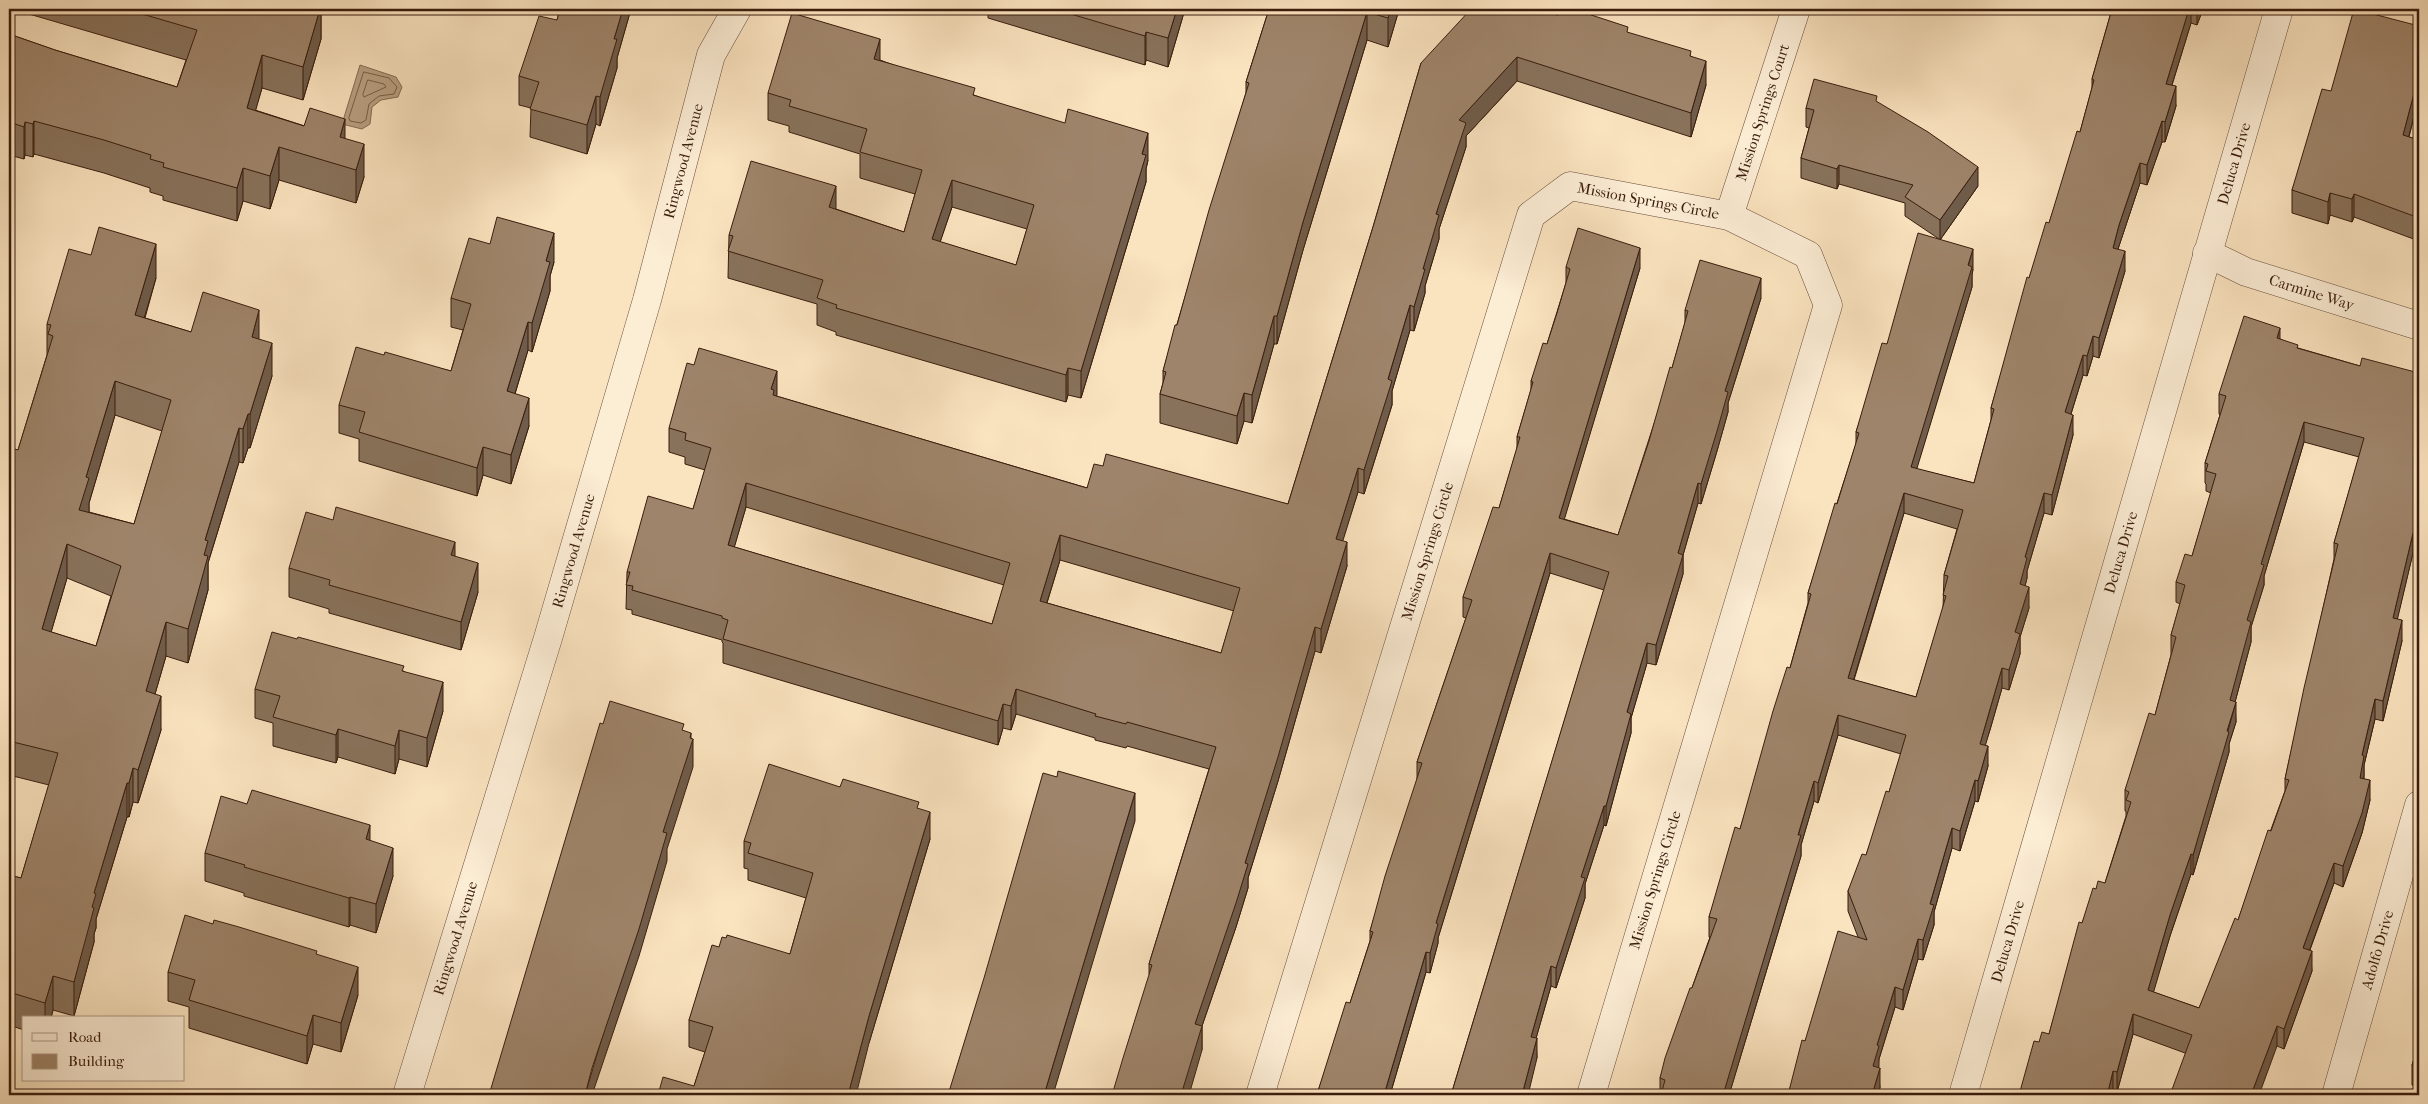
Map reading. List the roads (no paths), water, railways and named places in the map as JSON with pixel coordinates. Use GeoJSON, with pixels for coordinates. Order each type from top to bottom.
{"type":"FeatureCollection","features":[{"type":"Feature","properties":{"kind":"street","name":"Ringwood Avenue"},"geometry":{"type":"LineString","coordinates":[[407,1095],[548,638],[648,300],[711,55],[737,9]]}},
{"type":"Feature","properties":{"kind":"street","name":"Mission Springs Court"},"geometry":{"type":"LineString","coordinates":[[1729,216],[1796,9]]}},
{"type":"Feature","properties":{"kind":"street","name":"Deluca Drive"},"geometry":{"type":"LineString","coordinates":[[1963,1095],[2279,9]]}},
{"type":"Feature","properties":{"kind":"street","name":"Mission Springs Circle"},"geometry":{"type":"LineString","coordinates":[[1260,1095],[1531,215],[1570,186],[1729,216],[1808,255],[1828,305],[1591,1095]]}},
{"type":"Feature","properties":{"kind":"street","name":"Carmine Way"},"geometry":{"type":"LineString","coordinates":[[2207,253],[2246,272],[2419,326]]}},
{"type":"Feature","properties":{"kind":"street","name":"Adolfo Drive"},"geometry":{"type":"LineString","coordinates":[[2336,1095],[2419,805]]}},
{"type":"Feature","properties":{"kind":"water"},"geometry":{"type":"Polygon","coordinates":[[[360,65],[396,77],[402,87],[398,97],[381,100],[372,107],[370,124],[362,129],[342,124],[360,65]]]}}]}
